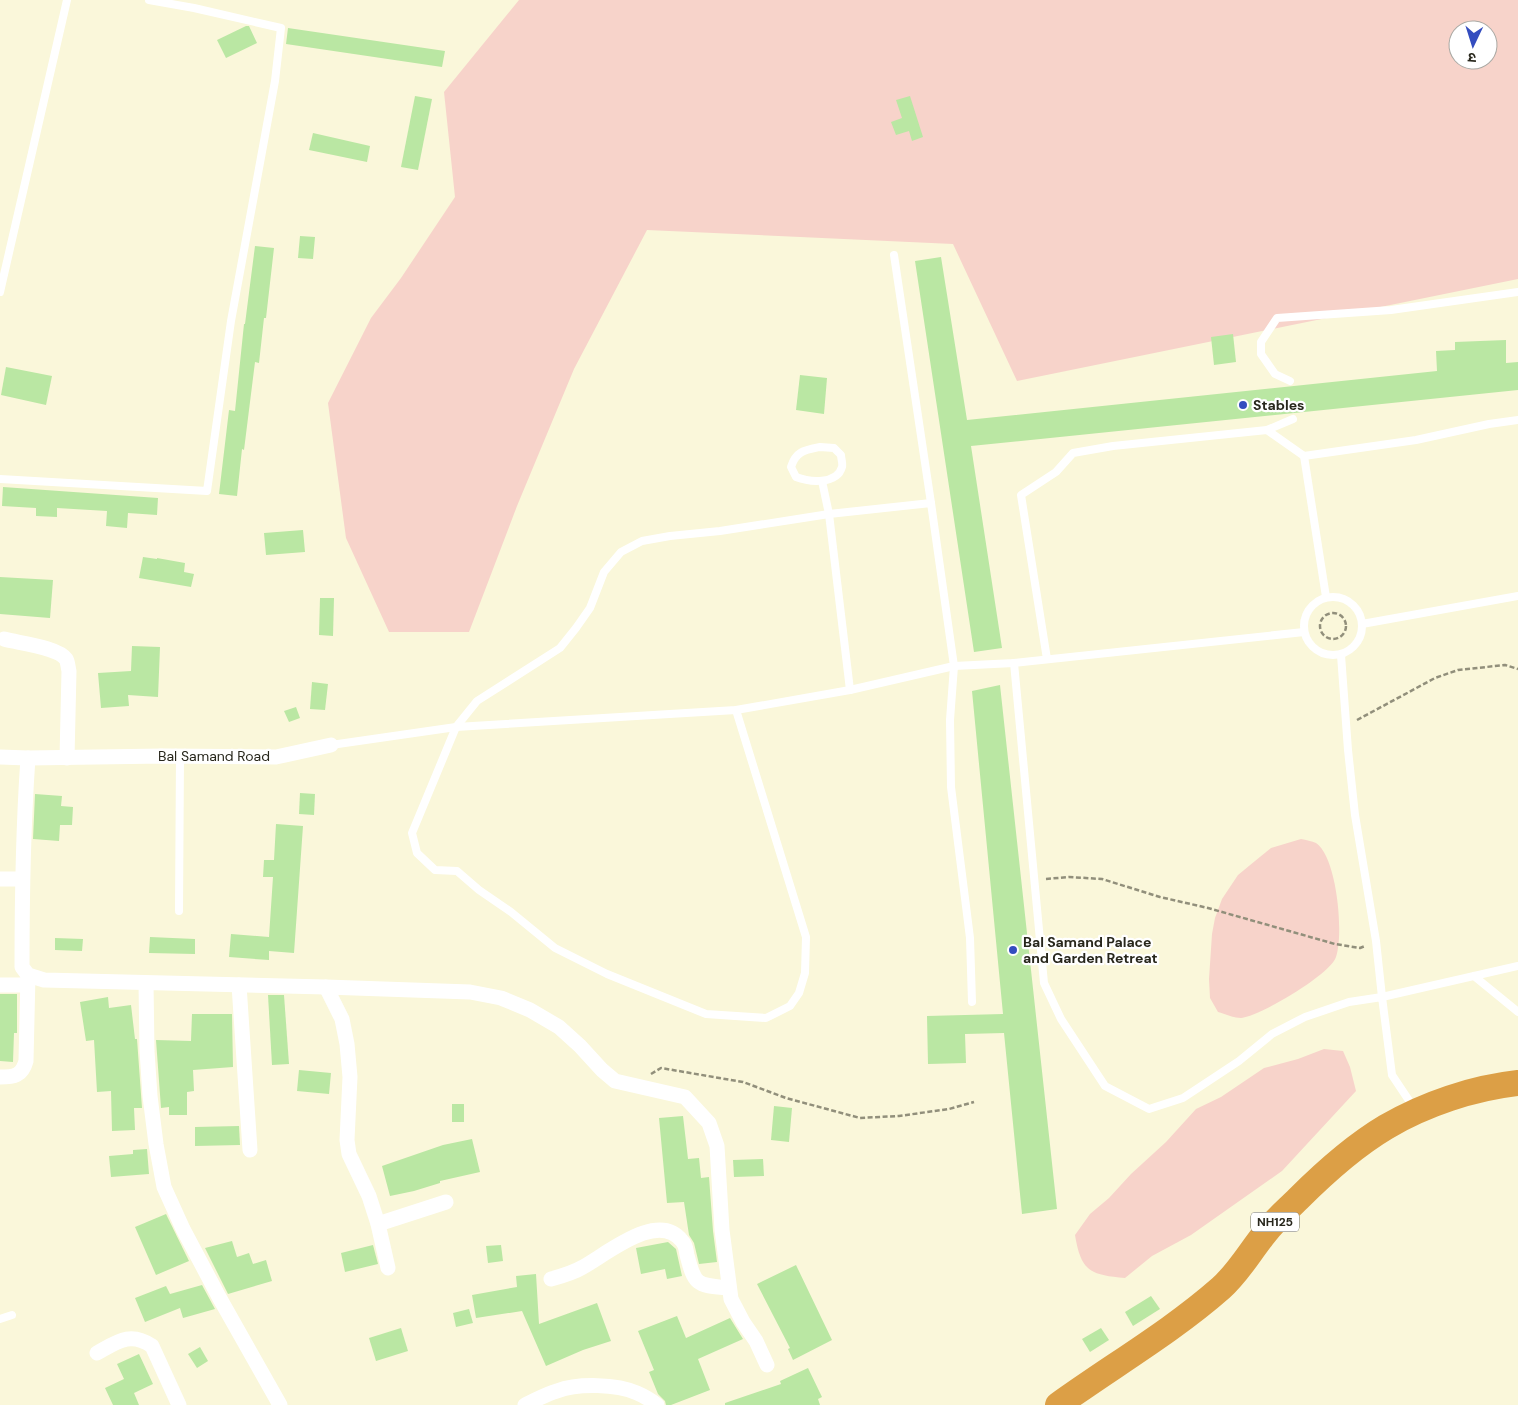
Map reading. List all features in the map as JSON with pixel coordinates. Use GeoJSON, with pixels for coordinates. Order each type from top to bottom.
{"type":"FeatureCollection","features":[{"type":"Feature","properties":{"kind":"highway","name":"NH125"},"geometry":{"type":"LineString","coordinates":[[1058,1405],[1098,1375],[1185,1318],[1223,1286],[1245,1261],[1266,1231],[1314,1183],[1350,1152],[1386,1127],[1417,1112],[1457,1096],[1492,1086],[1518,1084]]}},
{"type":"Feature","properties":{"kind":"street"},"geometry":{"type":"LineString","coordinates":[[4,640],[46,648],[66,659],[69,671],[67,758]]}},
{"type":"Feature","properties":{"kind":"street","name":"Bal Samand Road"},"geometry":{"type":"LineString","coordinates":[[0,756],[28,758],[276,757],[331,745]]}},
{"type":"Feature","properties":{"kind":"street"},"geometry":{"type":"LineString","coordinates":[[0,1077],[18,1075],[24,1070],[26,1062],[27,980],[22,967],[22,879],[23,826],[28,758]]}},
{"type":"Feature","properties":{"kind":"street"},"geometry":{"type":"LineString","coordinates":[[0,879],[22,879]]}},
{"type":"Feature","properties":{"kind":"street"},"geometry":{"type":"LineString","coordinates":[[0,985],[27,980],[44,980],[470,992],[501,998],[530,1010],[559,1027],[615,1081],[685,1097],[709,1123],[717,1146],[722,1230],[731,1299],[756,1341],[766,1365]]}},
{"type":"Feature","properties":{"kind":"street"},"geometry":{"type":"LineString","coordinates":[[146,983],[150,1096],[164,1188],[219,1297],[280,1405]]}},
{"type":"Feature","properties":{"kind":"street"},"geometry":{"type":"LineString","coordinates":[[239,985],[250,1150]]}},
{"type":"Feature","properties":{"kind":"street"},"geometry":{"type":"LineString","coordinates":[[326,987],[342,1019],[347,1044],[350,1077],[347,1140],[349,1154],[378,1224],[388,1268]]}},
{"type":"Feature","properties":{"kind":"street"},"geometry":{"type":"LineString","coordinates":[[378,1224],[446,1202]]}},
{"type":"Feature","properties":{"kind":"street"},"geometry":{"type":"LineString","coordinates":[[551,1279],[569,1274],[625,1240],[651,1230],[668,1231],[678,1235],[685,1244],[692,1274],[699,1283],[729,1288]]}},
{"type":"Feature","properties":{"kind":"street"},"geometry":{"type":"LineString","coordinates":[[97,1353],[123,1339],[143,1340],[152,1346],[179,1405]]}},
{"type":"Feature","properties":{"kind":"street"},"geometry":{"type":"LineString","coordinates":[[525,1405],[558,1390],[592,1386],[624,1388],[637,1392],[657,1405]]}},
{"type":"Feature","properties":{"kind":"lane"},"geometry":{"type":"LineString","coordinates":[[0,292],[67,0]]}},
{"type":"Feature","properties":{"kind":"lane"},"geometry":{"type":"LineString","coordinates":[[0,479],[207,491],[231,321],[275,81],[281,28],[194,8],[149,0]]}},
{"type":"Feature","properties":{"kind":"lane"},"geometry":{"type":"LineString","coordinates":[[894,255],[954,666],[950,720],[951,787],[970,938],[972,1002]]}},
{"type":"Feature","properties":{"kind":"lane"},"geometry":{"type":"LineString","coordinates":[[1290,381],[1275,374],[1260,354],[1261,342],[1277,318],[1391,310],[1518,292]]}},
{"type":"Feature","properties":{"kind":"lane"},"geometry":{"type":"LineString","coordinates":[[1047,658],[1021,495],[1056,472],[1073,454],[1113,446],[1267,430],[1293,419]]}},
{"type":"Feature","properties":{"kind":"lane"},"geometry":{"type":"LineString","coordinates":[[1267,430],[1304,456],[1416,440],[1518,420]]}},
{"type":"Feature","properties":{"kind":"lane"},"geometry":{"type":"LineString","coordinates":[[820,447],[834,448],[841,455],[842,466],[836,476],[822,481],[810,482],[796,477],[791,467],[794,457],[804,450],[820,447]]}},
{"type":"Feature","properties":{"kind":"lane"},"geometry":{"type":"LineString","coordinates":[[1304,456],[1326,597]]}},
{"type":"Feature","properties":{"kind":"lane"},"geometry":{"type":"LineString","coordinates":[[822,481],[828,514],[850,690]]}},
{"type":"Feature","properties":{"kind":"lane"},"geometry":{"type":"LineString","coordinates":[[736,710],[806,937],[805,973],[799,994],[790,1006],[766,1018],[706,1014],[606,974],[555,948],[456,871],[435,870],[417,853],[412,833],[456,727],[477,702],[560,648],[585,615],[604,572],[621,552],[642,541],[670,536],[720,531],[828,514],[931,503]]}},
{"type":"Feature","properties":{"kind":"lane"},"geometry":{"type":"LineString","coordinates":[[1362,624],[1518,596]]}},
{"type":"Feature","properties":{"kind":"lane"},"geometry":{"type":"LineString","coordinates":[[1326,597],[1343,598],[1353,604],[1361,614],[1363,632],[1356,646],[1341,655],[1326,655],[1316,650],[1310,644],[1304,632],[1304,621],[1309,609],[1316,602],[1326,597]]}},
{"type":"Feature","properties":{"kind":"lane","name":"Bal Samand Road"},"geometry":{"type":"LineString","coordinates":[[331,745],[456,727],[736,710],[850,690],[954,666],[1014,663],[1304,632]]}},
{"type":"Feature","properties":{"kind":"lane"},"geometry":{"type":"LineString","coordinates":[[1341,655],[1355,815],[1376,941],[1392,1075],[1417,1112]]}},
{"type":"Feature","properties":{"kind":"lane"},"geometry":{"type":"LineString","coordinates":[[1014,663],[1044,983],[1073,1040],[1105,1086],[1149,1109],[1183,1098],[1239,1061],[1272,1034],[1305,1017],[1349,1002],[1382,997],[1518,966]]}},
{"type":"Feature","properties":{"kind":"lane"},"geometry":{"type":"LineString","coordinates":[[179,911],[180,756]]}},
{"type":"Feature","properties":{"kind":"lane"},"geometry":{"type":"LineString","coordinates":[[1474,976],[1518,1012]]}},
{"type":"Feature","properties":{"kind":"lane"},"geometry":{"type":"LineString","coordinates":[[0,1319],[12,1315]]}},
{"type":"Feature","properties":{"kind":"path"},"geometry":{"type":"LineString","coordinates":[[1334,612],[1341,615],[1345,620],[1346,629],[1340,637],[1331,639],[1322,634],[1319,627],[1324,615],[1334,612]]}},
{"type":"Feature","properties":{"kind":"path"},"geometry":{"type":"LineString","coordinates":[[1346,726],[1435,678],[1458,670],[1505,665],[1518,668]]}},
{"type":"Feature","properties":{"kind":"path"},"geometry":{"type":"LineString","coordinates":[[1034,881],[1069,877],[1102,879],[1160,897],[1208,908],[1335,944],[1360,948],[1376,941]]}},
{"type":"Feature","properties":{"kind":"path"},"geometry":{"type":"LineString","coordinates":[[633,1086],[661,1068],[743,1082],[786,1098],[860,1118],[899,1116],[949,1109],[974,1102]]}},
{"type":"Feature","properties":{"kind":"shaded area"},"geometry":{"type":"Polygon","coordinates":[[[519,0],[1518,0],[1518,279],[1017,381],[953,244],[647,230],[574,369],[517,506],[469,632],[389,632],[346,538],[328,403],[371,318],[401,278],[455,197],[444,92],[519,0]]]}},
{"type":"Feature","properties":{"kind":"shaded area"},"geometry":{"type":"Polygon","coordinates":[[[1301,839],[1316,843],[1323,851],[1334,879],[1339,915],[1336,957],[1331,965],[1308,984],[1263,1010],[1241,1018],[1218,1012],[1210,998],[1209,979],[1212,934],[1215,918],[1222,899],[1238,875],[1271,848],[1301,839]]]}},
{"type":"Feature","properties":{"kind":"shaded area"},"geometry":{"type":"Polygon","coordinates":[[[1324,1049],[1343,1051],[1350,1067],[1356,1091],[1282,1171],[1191,1235],[1152,1256],[1125,1278],[1095,1273],[1084,1264],[1077,1247],[1075,1235],[1090,1214],[1166,1142],[1196,1109],[1221,1097],[1264,1068],[1298,1059],[1324,1049]]]}},
{"type":"Feature","properties":{"kind":"building"},"geometry":{"type":"Polygon","coordinates":[[[249,26],[257,43],[226,58],[217,40],[249,26]]]}},
{"type":"Feature","properties":{"kind":"building"},"geometry":{"type":"Polygon","coordinates":[[[288,28],[445,51],[442,67],[286,44],[288,28]]]}},
{"type":"Feature","properties":{"kind":"building"},"geometry":{"type":"Polygon","coordinates":[[[415,96],[432,99],[418,170],[401,167],[415,96]]]}},
{"type":"Feature","properties":{"kind":"building"},"geometry":{"type":"Polygon","coordinates":[[[910,96],[923,137],[912,141],[909,131],[896,135],[891,122],[902,118],[896,100],[910,96]]]}},
{"type":"Feature","properties":{"kind":"building"},"geometry":{"type":"Polygon","coordinates":[[[313,133],[370,146],[367,162],[309,150],[313,133]]]}},
{"type":"Feature","properties":{"kind":"building"},"geometry":{"type":"Polygon","coordinates":[[[300,236],[315,237],[313,259],[298,258],[300,236]]]}},
{"type":"Feature","properties":{"kind":"building"},"geometry":{"type":"Polygon","coordinates":[[[255,246],[274,248],[266,318],[264,318],[259,363],[255,362],[237,496],[219,494],[229,410],[235,411],[244,324],[255,246]]]}},
{"type":"Feature","properties":{"kind":"building"},"geometry":{"type":"Polygon","coordinates":[[[941,257],[967,420],[1437,371],[1436,351],[1455,350],[1455,342],[1506,340],[1506,363],[1518,362],[1518,390],[971,446],[1002,648],[974,652],[915,261],[941,257]]]}},
{"type":"Feature","properties":{"kind":"building"},"geometry":{"type":"Polygon","coordinates":[[[1233,334],[1236,362],[1214,365],[1211,337],[1233,334]]]}},
{"type":"Feature","properties":{"kind":"building"},"geometry":{"type":"Polygon","coordinates":[[[6,367],[52,376],[46,405],[1,395],[6,367]]]}},
{"type":"Feature","properties":{"kind":"building"},"geometry":{"type":"Polygon","coordinates":[[[800,375],[827,378],[824,414],[796,410],[800,375]]]}},
{"type":"Feature","properties":{"kind":"building"},"geometry":{"type":"Polygon","coordinates":[[[3,487],[158,498],[157,515],[128,513],[127,528],[106,526],[107,511],[57,508],[57,517],[36,516],[36,508],[2,506],[3,487]]]}},
{"type":"Feature","properties":{"kind":"building"},"geometry":{"type":"Polygon","coordinates":[[[303,530],[305,552],[266,555],[264,533],[303,530]]]}},
{"type":"Feature","properties":{"kind":"building"},"geometry":{"type":"Polygon","coordinates":[[[143,557],[185,563],[184,572],[194,574],[191,587],[139,578],[143,557]]]}},
{"type":"Feature","properties":{"kind":"building"},"geometry":{"type":"Polygon","coordinates":[[[0,577],[53,580],[50,618],[0,614],[0,577]]]}},
{"type":"Feature","properties":{"kind":"building"},"geometry":{"type":"Polygon","coordinates":[[[320,598],[334,598],[333,636],[319,635],[320,598]]]}},
{"type":"Feature","properties":{"kind":"building"},"geometry":{"type":"Polygon","coordinates":[[[132,646],[160,647],[158,697],[128,695],[129,706],[101,708],[98,673],[131,671],[132,646]]]}},
{"type":"Feature","properties":{"kind":"building"},"geometry":{"type":"Polygon","coordinates":[[[312,682],[328,684],[325,710],[310,709],[312,682]]]}},
{"type":"Feature","properties":{"kind":"building","name":"Bal Samand Palace and Garden Retreat"},"geometry":{"type":"Polygon","coordinates":[[[1000,685],[1057,1209],[1022,1214],[1004,1033],[965,1034],[966,1063],[928,1064],[927,1016],[1003,1014],[972,691],[1000,685]]]}},
{"type":"Feature","properties":{"kind":"building"},"geometry":{"type":"Polygon","coordinates":[[[296,707],[300,718],[289,722],[284,711],[296,707]]]}},
{"type":"Feature","properties":{"kind":"building"},"geometry":{"type":"Polygon","coordinates":[[[300,793],[315,794],[314,815],[299,814],[300,793]]]}},
{"type":"Feature","properties":{"kind":"building"},"geometry":{"type":"Polygon","coordinates":[[[35,794],[62,796],[61,806],[73,807],[72,825],[60,825],[59,841],[33,839],[35,794]]]}},
{"type":"Feature","properties":{"kind":"building"},"geometry":{"type":"Polygon","coordinates":[[[276,824],[303,826],[294,953],[269,951],[269,960],[229,957],[231,934],[269,937],[273,877],[263,877],[264,860],[274,860],[276,824]]]}},
{"type":"Feature","properties":{"kind":"building"},"geometry":{"type":"Polygon","coordinates":[[[150,937],[195,939],[195,954],[149,953],[150,937]]]}},
{"type":"Feature","properties":{"kind":"building"},"geometry":{"type":"Polygon","coordinates":[[[55,938],[83,939],[82,951],[55,950],[55,938]]]}},
{"type":"Feature","properties":{"kind":"building"},"geometry":{"type":"Polygon","coordinates":[[[0,994],[17,994],[17,1033],[14,1033],[13,1062],[0,1061],[0,994]]]}},
{"type":"Feature","properties":{"kind":"building"},"geometry":{"type":"Polygon","coordinates":[[[268,995],[284,995],[289,1064],[272,1065],[268,995]]]}},
{"type":"Feature","properties":{"kind":"building"},"geometry":{"type":"Polygon","coordinates":[[[108,997],[109,1008],[131,1005],[135,1039],[137,1039],[142,1108],[134,1108],[135,1130],[112,1131],[111,1091],[97,1092],[94,1040],[86,1041],[80,1002],[108,997]]]}},
{"type":"Feature","properties":{"kind":"building"},"geometry":{"type":"Polygon","coordinates":[[[192,1014],[232,1014],[233,1067],[193,1070],[194,1091],[187,1092],[187,1115],[169,1115],[169,1107],[161,1108],[156,1040],[191,1041],[192,1014]]]}},
{"type":"Feature","properties":{"kind":"building"},"geometry":{"type":"Polygon","coordinates":[[[299,1070],[331,1073],[329,1094],[297,1091],[299,1070]]]}},
{"type":"Feature","properties":{"kind":"building"},"geometry":{"type":"Polygon","coordinates":[[[452,1104],[464,1104],[464,1122],[452,1122],[452,1104]]]}},
{"type":"Feature","properties":{"kind":"building"},"geometry":{"type":"Polygon","coordinates":[[[774,1106],[792,1108],[789,1142],[771,1140],[774,1106]]]}},
{"type":"Feature","properties":{"kind":"building"},"geometry":{"type":"Polygon","coordinates":[[[683,1116],[688,1159],[699,1158],[701,1178],[709,1177],[717,1262],[699,1264],[694,1243],[689,1235],[684,1202],[667,1203],[659,1118],[683,1116]]]}},
{"type":"Feature","properties":{"kind":"building"},"geometry":{"type":"Polygon","coordinates":[[[239,1126],[240,1145],[195,1146],[195,1127],[239,1126]]]}},
{"type":"Feature","properties":{"kind":"building"},"geometry":{"type":"Polygon","coordinates":[[[472,1139],[480,1172],[440,1181],[440,1183],[414,1191],[390,1196],[382,1166],[443,1145],[472,1139]]]}},
{"type":"Feature","properties":{"kind":"building"},"geometry":{"type":"Polygon","coordinates":[[[147,1149],[149,1174],[111,1177],[109,1156],[133,1154],[133,1150],[147,1149]]]}},
{"type":"Feature","properties":{"kind":"building"},"geometry":{"type":"Polygon","coordinates":[[[763,1159],[764,1176],[734,1177],[733,1160],[763,1159]]]}},
{"type":"Feature","properties":{"kind":"building"},"geometry":{"type":"Polygon","coordinates":[[[166,1214],[189,1261],[156,1275],[135,1227],[166,1214]]]}},
{"type":"Feature","properties":{"kind":"building"},"geometry":{"type":"Polygon","coordinates":[[[232,1241],[237,1257],[249,1253],[253,1264],[266,1260],[272,1281],[228,1294],[205,1248],[232,1241]]]}},
{"type":"Feature","properties":{"kind":"building"},"geometry":{"type":"Polygon","coordinates":[[[668,1242],[676,1249],[682,1276],[667,1279],[665,1269],[641,1274],[636,1248],[668,1242]]]}},
{"type":"Feature","properties":{"kind":"building"},"geometry":{"type":"Polygon","coordinates":[[[373,1245],[378,1264],[345,1272],[341,1253],[373,1245]]]}},
{"type":"Feature","properties":{"kind":"building"},"geometry":{"type":"Polygon","coordinates":[[[501,1245],[503,1261],[488,1263],[486,1246],[501,1245]]]}},
{"type":"Feature","properties":{"kind":"building"},"geometry":{"type":"Polygon","coordinates":[[[796,1265],[832,1340],[793,1360],[788,1349],[790,1348],[757,1284],[796,1265]]]}},
{"type":"Feature","properties":{"kind":"building"},"geometry":{"type":"Polygon","coordinates":[[[536,1274],[539,1324],[597,1303],[611,1341],[583,1350],[546,1366],[522,1311],[476,1318],[472,1295],[517,1287],[516,1276],[536,1274]]]}},
{"type":"Feature","properties":{"kind":"building"},"geometry":{"type":"Polygon","coordinates":[[[202,1285],[215,1309],[183,1318],[180,1308],[145,1322],[135,1298],[166,1286],[170,1294],[202,1285]]]}},
{"type":"Feature","properties":{"kind":"building"},"geometry":{"type":"Polygon","coordinates":[[[1151,1296],[1160,1309],[1133,1326],[1125,1312],[1151,1296]]]}},
{"type":"Feature","properties":{"kind":"building"},"geometry":{"type":"Polygon","coordinates":[[[469,1309],[473,1323],[456,1327],[453,1313],[469,1309]]]}},
{"type":"Feature","properties":{"kind":"building"},"geometry":{"type":"Polygon","coordinates":[[[677,1316],[686,1338],[730,1318],[743,1339],[698,1359],[710,1390],[671,1405],[666,1405],[665,1401],[658,1394],[649,1372],[654,1370],[638,1331],[677,1316]]]}},
{"type":"Feature","properties":{"kind":"building"},"geometry":{"type":"Polygon","coordinates":[[[401,1328],[408,1351],[376,1361],[369,1338],[401,1328]]]}},
{"type":"Feature","properties":{"kind":"building"},"geometry":{"type":"Polygon","coordinates":[[[1101,1328],[1109,1340],[1090,1352],[1082,1339],[1101,1328]]]}},
{"type":"Feature","properties":{"kind":"building"},"geometry":{"type":"Polygon","coordinates":[[[200,1347],[208,1361],[197,1368],[188,1354],[200,1347]]]}},
{"type":"Feature","properties":{"kind":"building"},"geometry":{"type":"Polygon","coordinates":[[[139,1354],[153,1384],[134,1393],[139,1405],[113,1405],[105,1388],[124,1379],[117,1364],[139,1354]]]}},
{"type":"Feature","properties":{"kind":"building"},"geometry":{"type":"Polygon","coordinates":[[[808,1368],[822,1397],[818,1399],[820,1405],[725,1405],[725,1403],[781,1384],[780,1381],[808,1368]]]}},
{"type":"Feature","properties":{"kind":"place","name":"Stables"},"geometry":{"type":"Point","coordinates":[1243,405]}},
{"type":"Feature","properties":{"kind":"place","name":"Bal Samand Palace and Garden Retreat"},"geometry":{"type":"Point","coordinates":[1013,950]}}]}
